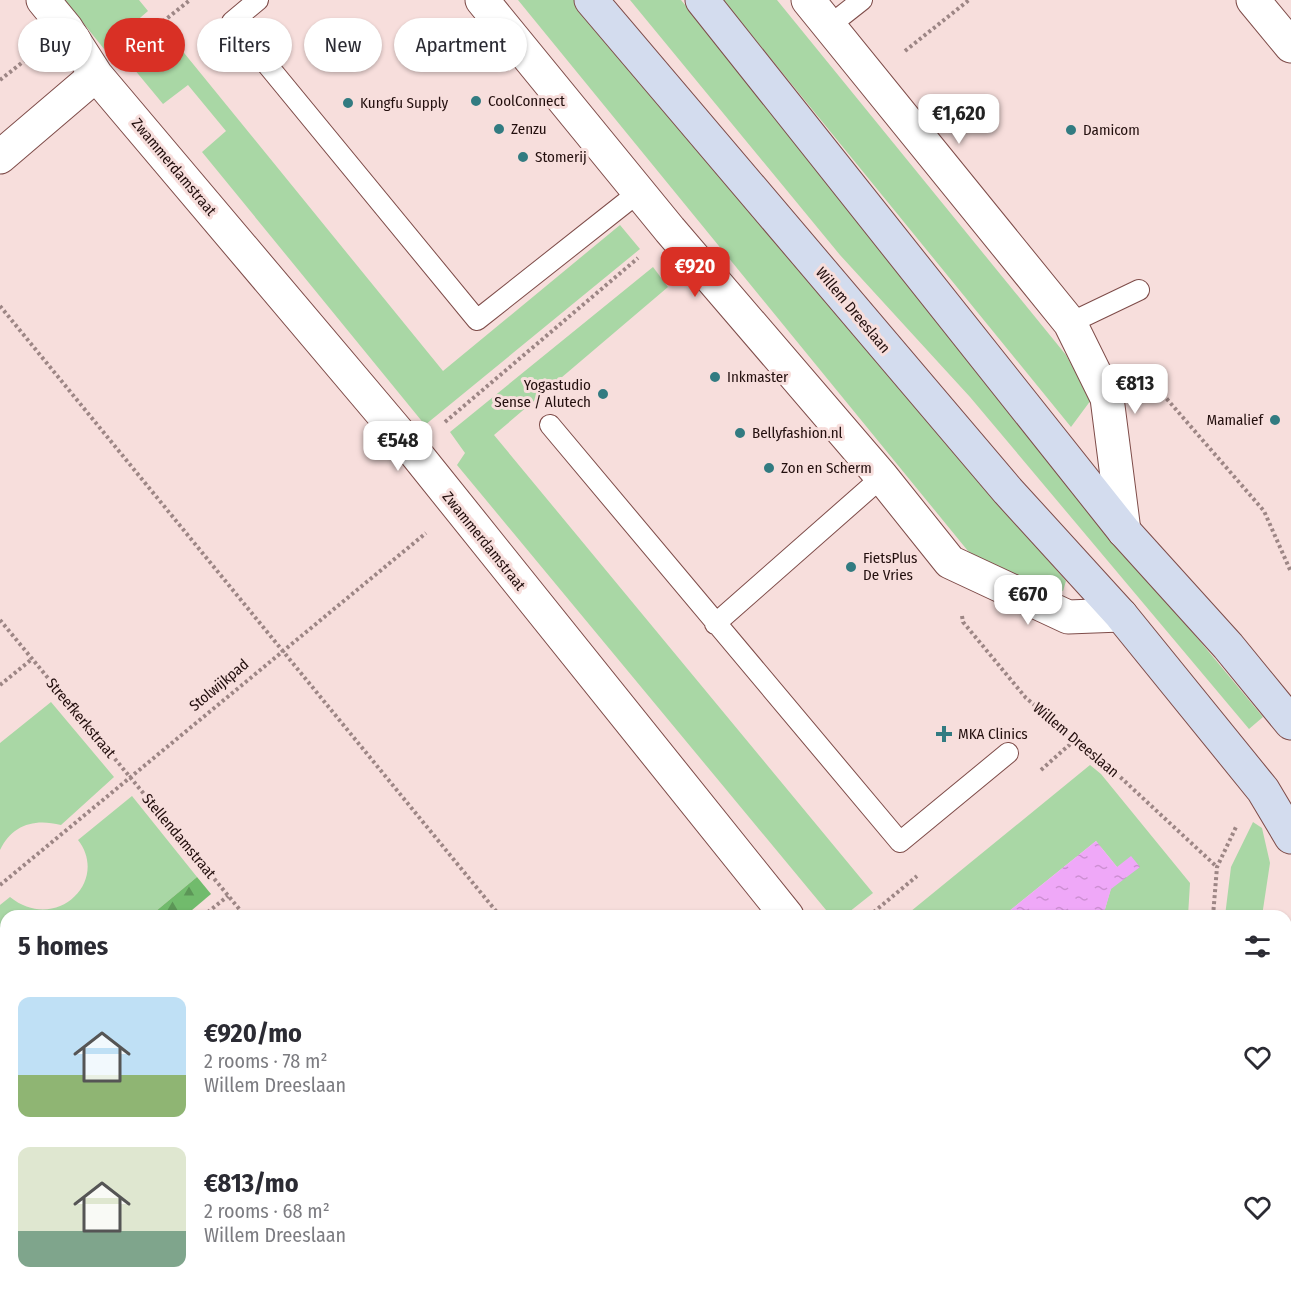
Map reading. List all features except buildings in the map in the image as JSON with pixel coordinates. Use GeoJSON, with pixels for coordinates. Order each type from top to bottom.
{"type":"FeatureCollection","features":[{"type":"Feature","properties":{"kind":"main road","name":"Willem Dreeslaan"},"geometry":{"type":"LineString","coordinates":[[591,0],[1008,491],[1121,615],[1263,790],[1291,837]]}},
{"type":"Feature","properties":{"kind":"main road"},"geometry":{"type":"LineString","coordinates":[[702,0],[1124,531],[1228,646],[1291,723]]}},
{"type":"Feature","properties":{"kind":"street","name":"Zwammerdamstraat"},"geometry":{"type":"LineString","coordinates":[[43,0],[66,28],[96,75],[413,450],[457,508],[782,910]]}},
{"type":"Feature","properties":{"kind":"street"},"geometry":{"type":"LineString","coordinates":[[482,0],[670,230],[882,477],[950,562],[1068,617],[1121,615]]}},
{"type":"Feature","properties":{"kind":"street"},"geometry":{"type":"LineString","coordinates":[[808,0],[1071,323],[1107,398],[1124,531]]}},
{"type":"Feature","properties":{"kind":"street"},"geometry":{"type":"LineString","coordinates":[[1253,0],[1291,46]]}},
{"type":"Feature","properties":{"kind":"street"},"geometry":{"type":"LineString","coordinates":[[0,157],[96,75]]}},
{"type":"Feature","properties":{"kind":"lane"},"geometry":{"type":"LineString","coordinates":[[258,0],[232,22],[477,320],[639,192]]}},
{"type":"Feature","properties":{"kind":"lane"},"geometry":{"type":"LineString","coordinates":[[829,26],[862,0]]}},
{"type":"Feature","properties":{"kind":"lane"},"geometry":{"type":"LineString","coordinates":[[1071,323],[1139,290]]}},
{"type":"Feature","properties":{"kind":"lane"},"geometry":{"type":"LineString","coordinates":[[550,425],[900,842],[1008,753]]}},
{"type":"Feature","properties":{"kind":"lane"},"geometry":{"type":"LineString","coordinates":[[715,624],[882,477]]}},
{"type":"Feature","properties":{"kind":"path"},"geometry":{"type":"LineString","coordinates":[[96,75],[190,0]]}},
{"type":"Feature","properties":{"kind":"path"},"geometry":{"type":"LineString","coordinates":[[872,78],[969,0]]}},
{"type":"Feature","properties":{"kind":"path"},"geometry":{"type":"LineString","coordinates":[[413,450],[670,230]]}},
{"type":"Feature","properties":{"kind":"path"},"geometry":{"type":"LineString","coordinates":[[0,306],[495,910]]}},
{"type":"Feature","properties":{"kind":"path"},"geometry":{"type":"LineString","coordinates":[[1142,370],[1264,511],[1290,568]]}},
{"type":"Feature","properties":{"kind":"path","name":"Stolwijkpad"},"geometry":{"type":"LineString","coordinates":[[0,885],[280,650],[457,508]]}},
{"type":"Feature","properties":{"kind":"path","name":"Willem Dreeslaan"},"geometry":{"type":"LineString","coordinates":[[950,562],[963,622],[1026,698],[1104,762],[1217,867]]}},
{"type":"Feature","properties":{"kind":"path","name":"Streefkerkstraat"},"geometry":{"type":"LineString","coordinates":[[0,620],[129,776]]}},
{"type":"Feature","properties":{"kind":"path"},"geometry":{"type":"LineString","coordinates":[[0,685],[32,659]]}},
{"type":"Feature","properties":{"kind":"path","name":"Stellendamstraat"},"geometry":{"type":"LineString","coordinates":[[129,776],[240,910]]}},
{"type":"Feature","properties":{"kind":"path"},"geometry":{"type":"LineString","coordinates":[[210,910],[228,896]]}},
{"type":"Feature","properties":{"kind":"green space"},"geometry":{"type":"Polygon","coordinates":[[[65,0],[139,0],[148,11],[140,18],[104,18],[104,49],[92,34],[92,18],[79,18],[65,0]]]}},
{"type":"Feature","properties":{"kind":"green space"},"geometry":{"type":"Polygon","coordinates":[[[518,0],[574,0],[1066,581],[1063,591],[1017,585],[968,551],[518,0]]]}},
{"type":"Feature","properties":{"kind":"green space"},"geometry":{"type":"Polygon","coordinates":[[[630,0],[681,0],[870,229],[987,385],[1263,717],[1249,729],[970,397],[840,255],[630,0]]]}},
{"type":"Feature","properties":{"kind":"green space"},"geometry":{"type":"Polygon","coordinates":[[[723,0],[777,0],[1066,355],[1091,400],[1071,427],[723,0]]]}},
{"type":"Feature","properties":{"kind":"green space"},"geometry":{"type":"Polygon","coordinates":[[[185,54],[197,72],[200,72],[443,371],[620,225],[640,249],[425,425],[202,152],[226,131],[188,85],[163,104],[136,72],[185,72],[185,54]]]}},
{"type":"Feature","properties":{"kind":"green space"},"geometry":{"type":"Polygon","coordinates":[[[653,267],[668,287],[494,435],[873,893],[852,910],[826,910],[457,465],[465,453],[450,432],[653,267]]]}},
{"type":"Feature","properties":{"kind":"green space"},"geometry":{"type":"Polygon","coordinates":[[[51,702],[114,777],[61,825],[42,822],[17,829],[0,850],[0,743],[51,702]]]}},
{"type":"Feature","properties":{"kind":"green space"},"geometry":{"type":"Polygon","coordinates":[[[1090,765],[1101,774],[1190,883],[1188,910],[1105,910],[1117,867],[1096,841],[1010,910],[912,910],[1090,765]]]}},
{"type":"Feature","properties":{"kind":"green space"},"geometry":{"type":"Polygon","coordinates":[[[132,796],[197,877],[157,910],[0,910],[0,905],[10,897],[27,907],[45,909],[60,906],[73,898],[83,886],[87,871],[86,856],[78,840],[132,796]]]}},
{"type":"Feature","properties":{"kind":"green space"},"geometry":{"type":"Polygon","coordinates":[[[1253,822],[1262,828],[1270,863],[1263,910],[1226,910],[1231,867],[1253,822]]]}},
{"type":"Feature","properties":{"kind":"green space"},"geometry":{"type":"Polygon","coordinates":[[[197,877],[211,894],[192,910],[157,910],[197,877]]]}},
{"type":"Feature","properties":{"kind":"water"},"geometry":{"type":"Polygon","coordinates":[[[1096,841],[1117,867],[1131,856],[1140,867],[1111,889],[1105,910],[1010,910],[1096,841]]]}},
{"type":"Feature","properties":{"kind":"place","name":"CoolConnect"},"geometry":{"type":"Point","coordinates":[476,101]}},
{"type":"Feature","properties":{"kind":"place","name":"Kungfu Supply"},"geometry":{"type":"Point","coordinates":[348,103]}},
{"type":"Feature","properties":{"kind":"place","name":"Zenzu"},"geometry":{"type":"Point","coordinates":[499,129]}},
{"type":"Feature","properties":{"kind":"place","name":"Damicom"},"geometry":{"type":"Point","coordinates":[1071,130]}},
{"type":"Feature","properties":{"kind":"place","name":"Stomerij"},"geometry":{"type":"Point","coordinates":[523,157]}},
{"type":"Feature","properties":{"kind":"place","name":"Inkmaster"},"geometry":{"type":"Point","coordinates":[715,377]}},
{"type":"Feature","properties":{"kind":"place","name":"Yogastudio Sense / Alutech"},"geometry":{"type":"Point","coordinates":[603,394]}},
{"type":"Feature","properties":{"kind":"place","name":"Mamalief"},"geometry":{"type":"Point","coordinates":[1275,420]}},
{"type":"Feature","properties":{"kind":"place","name":"Bellyfashion.nl"},"geometry":{"type":"Point","coordinates":[740,433]}},
{"type":"Feature","properties":{"kind":"place","name":"Zon en Scherm"},"geometry":{"type":"Point","coordinates":[769,468]}},
{"type":"Feature","properties":{"kind":"place","name":"FietsPlus De Vries"},"geometry":{"type":"Point","coordinates":[851,567]}},
{"type":"Feature","properties":{"kind":"place","name":"MKA Clinics"},"geometry":{"type":"Point","coordinates":[944,734]}}]}
